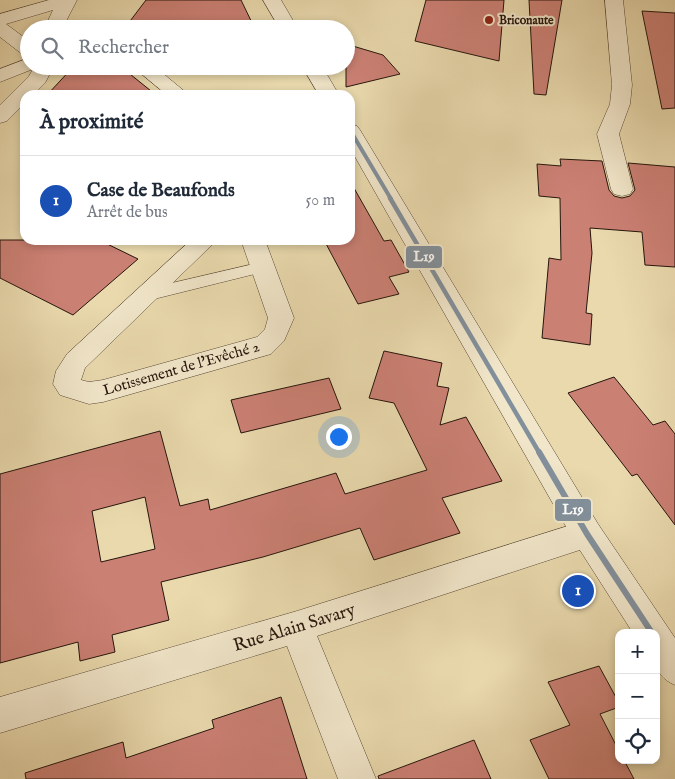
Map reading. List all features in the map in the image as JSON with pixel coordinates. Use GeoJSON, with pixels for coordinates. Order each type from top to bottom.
{"type":"FeatureCollection","features":[{"type":"Feature","properties":{"kind":"street"},"geometry":{"type":"LineString","coordinates":[[0,20],[68,0]]}},
{"type":"Feature","properties":{"kind":"street"},"geometry":{"type":"LineString","coordinates":[[58,20],[68,0]]}},
{"type":"Feature","properties":{"kind":"street"},"geometry":{"type":"LineString","coordinates":[[272,0],[284,20]]}},
{"type":"Feature","properties":{"kind":"street"},"geometry":{"type":"LineString","coordinates":[[614,0],[622,85],[620,104],[608,134],[622,189]]}},
{"type":"Feature","properties":{"kind":"street"},"geometry":{"type":"LineString","coordinates":[[0,28],[20,43]]}},
{"type":"Feature","properties":{"kind":"street"},"geometry":{"type":"LineString","coordinates":[[0,76],[20,68]]}},
{"type":"Feature","properties":{"kind":"street"},"geometry":{"type":"LineString","coordinates":[[27,90],[40,75]]}},
{"type":"Feature","properties":{"kind":"street"},"geometry":{"type":"LineString","coordinates":[[153,75],[173,90]]}},
{"type":"Feature","properties":{"kind":"street"},"geometry":{"type":"LineString","coordinates":[[317,75],[326,90]]}},
{"type":"Feature","properties":{"kind":"street"},"geometry":{"type":"LineString","coordinates":[[0,117],[20,97]]}},
{"type":"Feature","properties":{"kind":"street"},"geometry":{"type":"LineString","coordinates":[[355,139],[587,534],[649,629]]}},
{"type":"Feature","properties":{"kind":"street","name":"Lotissement de l'Evêché 2"},"geometry":{"type":"LineString","coordinates":[[200,245],[76,361],[69,377],[68,384],[70,388],[89,393],[103,391],[262,346],[271,340],[278,329],[281,318],[255,245]]}},
{"type":"Feature","properties":{"kind":"street","name":"Rue Alain Savary"},"geometry":{"type":"LineString","coordinates":[[0,715],[297,627],[587,534]]}},
{"type":"Feature","properties":{"kind":"street"},"geometry":{"type":"LineString","coordinates":[[297,627],[357,779]]}},
{"type":"Feature","properties":{"kind":"street"},"geometry":{"type":"LineString","coordinates":[[660,645],[675,668]]}},
{"type":"Feature","properties":{"kind":"lane"},"geometry":{"type":"LineString","coordinates":[[146,295],[262,267]]}},
{"type":"Feature","properties":{"kind":"building"},"geometry":{"type":"Polygon","coordinates":[[[146,0],[241,0],[251,20],[131,20],[146,0]]]}},
{"type":"Feature","properties":{"kind":"building","name":"Briconaute"},"geometry":{"type":"Polygon","coordinates":[[[426,0],[504,0],[499,61],[415,41],[426,0]]]}},
{"type":"Feature","properties":{"kind":"building"},"geometry":{"type":"Polygon","coordinates":[[[529,0],[562,0],[546,95],[534,94],[529,0]]]}},
{"type":"Feature","properties":{"kind":"building"},"geometry":{"type":"Polygon","coordinates":[[[642,11],[675,13],[675,108],[662,109],[642,11]]]}},
{"type":"Feature","properties":{"kind":"building"},"geometry":{"type":"Polygon","coordinates":[[[355,47],[383,55],[400,74],[346,87],[346,75],[355,75],[355,47]]]}},
{"type":"Feature","properties":{"kind":"building"},"geometry":{"type":"Polygon","coordinates":[[[66,75],[131,75],[150,90],[52,90],[66,75]]]}},
{"type":"Feature","properties":{"kind":"building"},"geometry":{"type":"Polygon","coordinates":[[[560,159],[602,161],[609,190],[614,196],[622,198],[630,196],[635,190],[628,163],[675,167],[675,267],[645,265],[642,232],[590,228],[592,253],[586,313],[592,314],[590,345],[542,338],[549,258],[561,260],[560,198],[539,196],[537,164],[561,166],[560,159]]]}},
{"type":"Feature","properties":{"kind":"building"},"geometry":{"type":"Polygon","coordinates":[[[355,190],[384,241],[391,240],[409,272],[389,277],[399,294],[358,304],[327,245],[355,245],[355,190]]]}},
{"type":"Feature","properties":{"kind":"building"},"geometry":{"type":"Polygon","coordinates":[[[0,240],[20,240],[20,245],[109,245],[138,259],[73,315],[0,278],[0,240]]]}},
{"type":"Feature","properties":{"kind":"building"},"geometry":{"type":"Polygon","coordinates":[[[384,351],[442,363],[437,386],[449,388],[440,425],[466,417],[502,481],[442,498],[460,533],[374,560],[360,528],[263,557],[161,582],[169,620],[112,635],[115,652],[80,661],[78,642],[0,663],[0,474],[160,431],[180,506],[208,499],[210,510],[336,473],[345,494],[427,470],[394,403],[369,398],[384,351]],[[145,497],[92,511],[101,562],[155,549],[145,497]]]}},
{"type":"Feature","properties":{"kind":"building"},"geometry":{"type":"Polygon","coordinates":[[[614,377],[653,425],[665,421],[675,434],[675,525],[637,474],[632,476],[568,393],[614,377]]]}},
{"type":"Feature","properties":{"kind":"building"},"geometry":{"type":"Polygon","coordinates":[[[329,378],[341,409],[241,433],[231,400],[329,378]]]}},
{"type":"Feature","properties":{"kind":"building"},"geometry":{"type":"Polygon","coordinates":[[[599,666],[615,696],[615,708],[600,714],[615,743],[615,764],[626,764],[634,779],[549,779],[530,740],[570,725],[548,682],[599,666]]]}},
{"type":"Feature","properties":{"kind":"building"},"geometry":{"type":"Polygon","coordinates":[[[281,697],[307,779],[26,779],[25,773],[123,742],[126,758],[214,728],[212,720],[281,697]]]}},
{"type":"Feature","properties":{"kind":"building"},"geometry":{"type":"Polygon","coordinates":[[[474,740],[491,779],[379,779],[378,776],[474,740]]]}},
{"type":"Feature","properties":{"kind":"transit line","name":"L19"},"geometry":{"type":"LineString","coordinates":[[355,139],[587,534],[649,629]]}},
{"type":"Feature","properties":{"kind":"place","name":"Briconaute"},"geometry":{"type":"Point","coordinates":[489,20]}},
{"type":"Feature","properties":{"kind":"place","name":"Case de Beaufonds"},"geometry":{"type":"Point","coordinates":[578,591]}}]}
